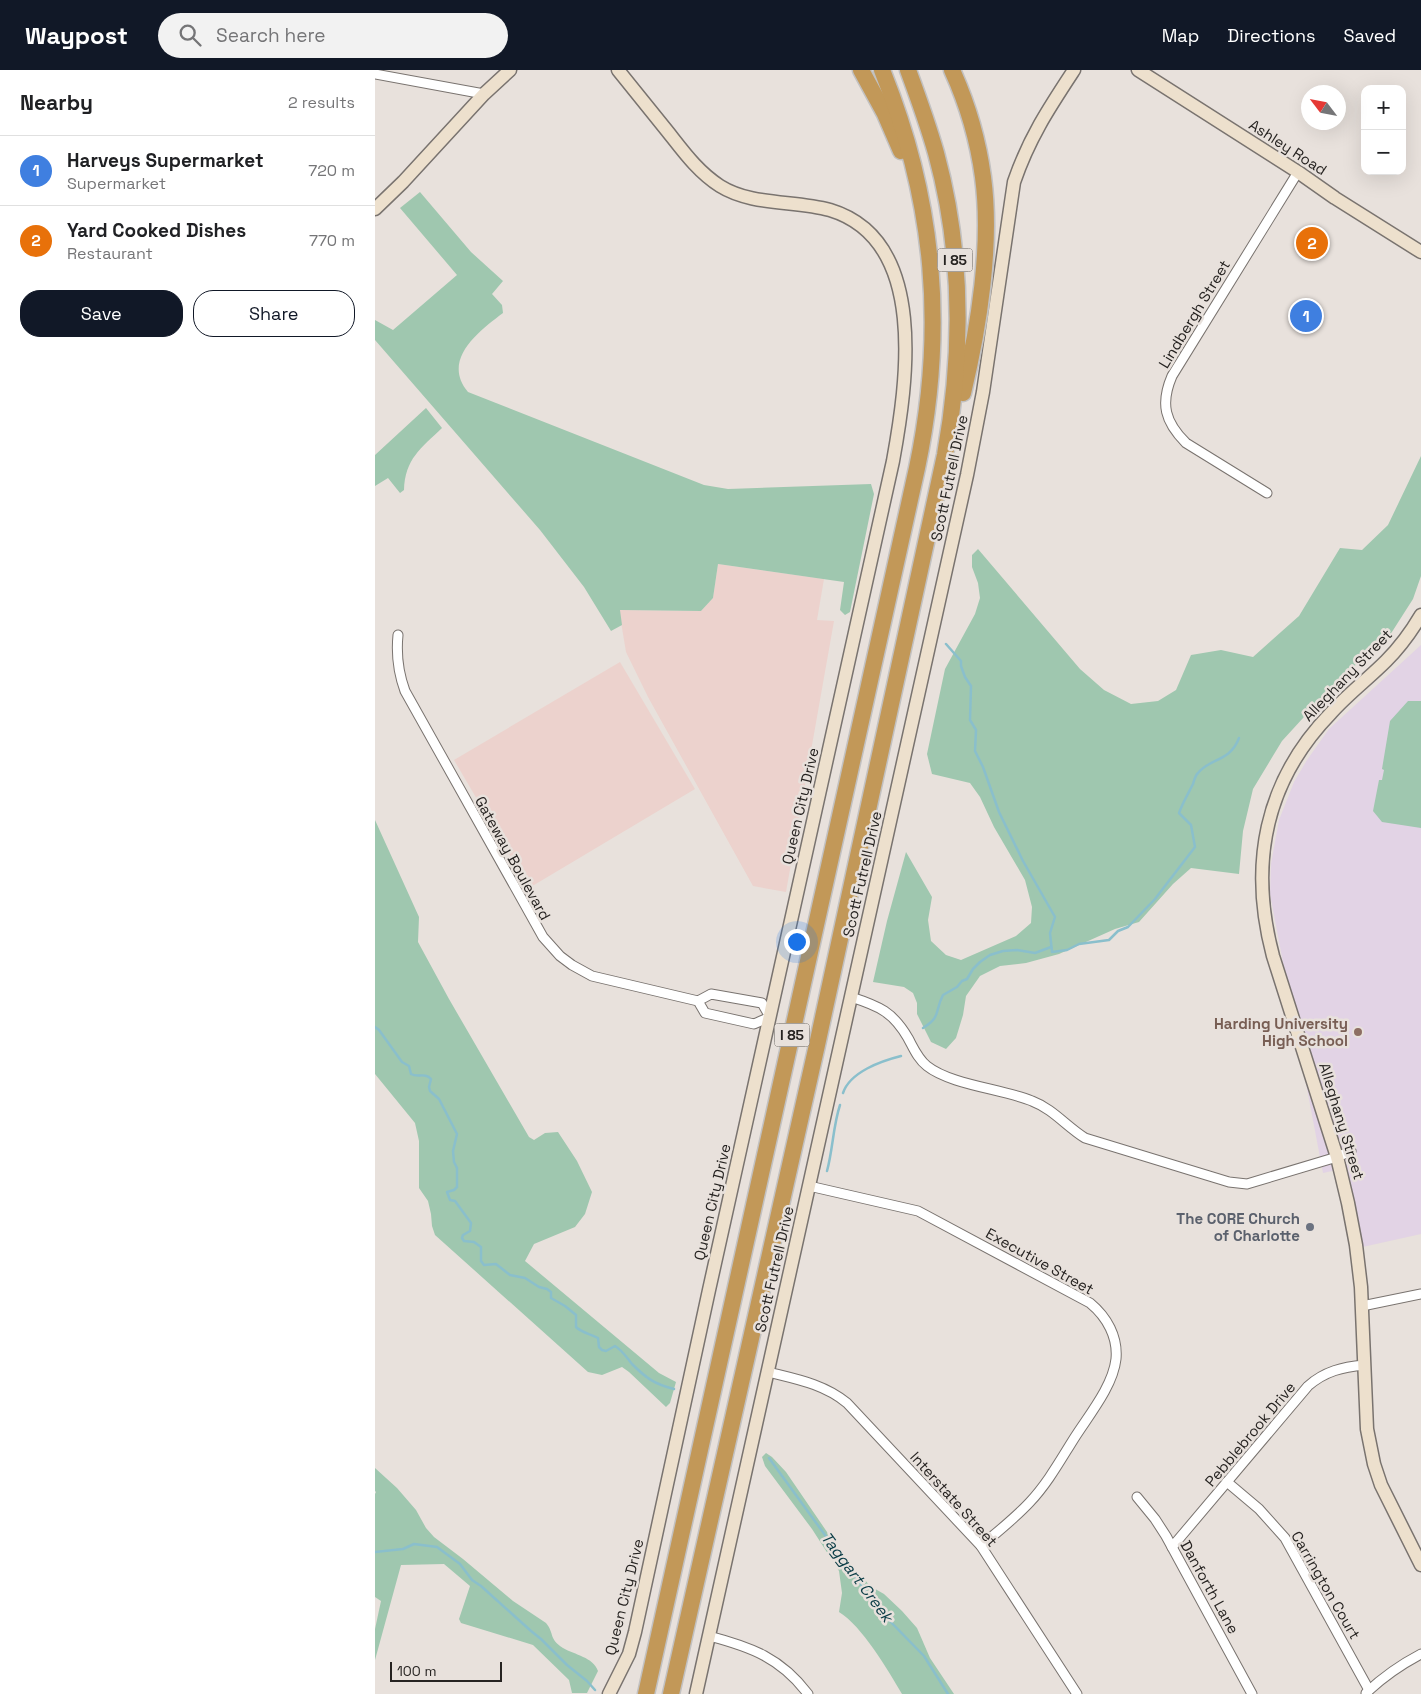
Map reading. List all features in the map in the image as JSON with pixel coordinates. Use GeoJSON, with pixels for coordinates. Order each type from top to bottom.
{"type":"FeatureCollection","features":[{"type":"Feature","properties":{"kind":"highway"},"geometry":{"type":"LineString","coordinates":[[861,70],[897,141],[924,209]]}},
{"type":"Feature","properties":{"kind":"highway","name":"I 85"},"geometry":{"type":"LineString","coordinates":[[646,1694],[921,451],[929,401],[933,334],[931,268],[924,209],[904,131],[882,70]]}},
{"type":"Feature","properties":{"kind":"highway","name":"I 85"},"geometry":{"type":"LineString","coordinates":[[671,1694],[817,1044],[952,417],[958,330],[956,272],[950,220],[936,155],[908,70]]}},
{"type":"Feature","properties":{"kind":"highway"},"geometry":{"type":"LineString","coordinates":[[945,456],[961,402],[976,330],[981,289],[985,224],[984,182],[979,154],[965,104],[952,70]]}},
{"type":"Feature","properties":{"kind":"street"},"geometry":{"type":"LineString","coordinates":[[375,209],[509,70]]}},
{"type":"Feature","properties":{"kind":"street","name":"Queen City Drive"},"geometry":{"type":"LineString","coordinates":[[609,1694],[629,1654],[635,1632],[769,1017],[855,637],[893,461],[905,380],[906,350],[899,287],[892,265],[883,250],[868,232],[851,219],[821,208],[749,197],[733,192],[713,181],[689,159],[618,70]]}},
{"type":"Feature","properties":{"kind":"street","name":"Scott Futrell Drive"},"geometry":{"type":"LineString","coordinates":[[696,1694],[967,475],[983,392],[1012,189],[1023,155],[1036,129],[1074,70]]}},
{"type":"Feature","properties":{"kind":"street","name":"Ashley Road"},"geometry":{"type":"LineString","coordinates":[[1138,70],[1421,252]]}},
{"type":"Feature","properties":{"kind":"street"},"geometry":{"type":"LineString","coordinates":[[375,74],[484,94]]}},
{"type":"Feature","properties":{"kind":"street","name":"Lindbergh Street"},"geometry":{"type":"LineString","coordinates":[[1267,493],[1186,443],[1169,423],[1165,397],[1172,376],[1298,172]]}},
{"type":"Feature","properties":{"kind":"street","name":"Alleghany Street"},"geometry":{"type":"LineString","coordinates":[[1421,616],[1400,646],[1332,711],[1303,746],[1277,795],[1266,834],[1261,868],[1261,886],[1267,933],[1337,1157],[1354,1230],[1362,1306],[1367,1429],[1374,1464],[1390,1505],[1421,1565]]}},
{"type":"Feature","properties":{"kind":"street","name":"Gateway Boulevard"},"geometry":{"type":"LineString","coordinates":[[398,635],[398,666],[405,691],[543,937],[560,956],[572,966],[587,974],[698,1001],[711,994],[762,1003],[769,1017],[754,1024],[705,1013],[698,1001]]}},
{"type":"Feature","properties":{"kind":"street"},"geometry":{"type":"LineString","coordinates":[[851,998],[881,1008],[895,1018],[918,1057],[935,1072],[1033,1101],[1054,1113],[1072,1130],[1085,1138],[1229,1182],[1247,1184],[1351,1151]]}},
{"type":"Feature","properties":{"kind":"street","name":"Executive Street"},"geometry":{"type":"LineString","coordinates":[[809,1186],[918,1211],[1089,1303],[1106,1319],[1115,1342],[1116,1359],[1114,1370],[1105,1389],[1043,1486],[1020,1512],[981,1546]]}},
{"type":"Feature","properties":{"kind":"street"},"geometry":{"type":"LineString","coordinates":[[1362,1306],[1421,1294]]}},
{"type":"Feature","properties":{"kind":"street","name":"Pebblebrook Drive"},"geometry":{"type":"LineString","coordinates":[[1172,1547],[1313,1382],[1332,1371],[1364,1365]]}},
{"type":"Feature","properties":{"kind":"street","name":"Interstate Street"},"geometry":{"type":"LineString","coordinates":[[768,1372],[817,1385],[841,1399],[981,1546],[1077,1694]]}},
{"type":"Feature","properties":{"kind":"street","name":"Carrington Court"},"geometry":{"type":"LineString","coordinates":[[1227,1482],[1259,1510],[1285,1538],[1367,1692]]}},
{"type":"Feature","properties":{"kind":"street","name":"Danforth Lane"},"geometry":{"type":"LineString","coordinates":[[1137,1498],[1155,1519],[1172,1547],[1252,1694]]}},
{"type":"Feature","properties":{"kind":"street"},"geometry":{"type":"LineString","coordinates":[[709,1636],[738,1643],[764,1654],[789,1672],[808,1694]]}},
{"type":"Feature","properties":{"kind":"street"},"geometry":{"type":"LineString","coordinates":[[1367,1692],[1389,1673],[1421,1654]]}},
{"type":"Feature","properties":{"kind":"shaded area"},"geometry":{"type":"Polygon","coordinates":[[[718,564],[824,579],[817,620],[834,621],[786,892],[753,886],[648,697],[626,652],[619,610],[701,611],[713,598],[718,564]]]}},
{"type":"Feature","properties":{"kind":"shaded area","name":"Harding University High School"},"geometry":{"type":"Polygon","coordinates":[[[1421,645],[1421,1234],[1358,1248],[1341,1169],[1323,1173],[1270,894],[1271,864],[1279,820],[1294,782],[1307,760],[1329,729],[1421,645]]]}},
{"type":"Feature","properties":{"kind":"shaded area"},"geometry":{"type":"Polygon","coordinates":[[[620,662],[695,789],[529,888],[454,760],[620,662]]]}},
{"type":"Feature","properties":{"kind":"green space"},"geometry":{"type":"Polygon","coordinates":[[[420,192],[471,252],[503,281],[492,294],[502,305],[503,313],[474,337],[466,347],[461,358],[459,369],[461,380],[468,392],[704,485],[728,489],[871,484],[874,494],[850,612],[845,615],[840,610],[844,582],[718,564],[713,598],[701,611],[620,610],[622,625],[611,631],[584,587],[540,530],[375,340],[375,320],[393,330],[457,275],[400,208],[420,192]]]}},
{"type":"Feature","properties":{"kind":"green space"},"geometry":{"type":"Polygon","coordinates":[[[426,408],[442,428],[415,455],[407,470],[404,490],[400,493],[388,478],[375,486],[375,455],[426,408]]]}},
{"type":"Feature","properties":{"kind":"green space"},"geometry":{"type":"Polygon","coordinates":[[[1421,456],[1421,576],[1413,599],[1390,635],[1335,683],[1282,741],[1253,789],[1243,831],[1239,874],[1191,868],[1173,884],[1139,922],[1115,929],[1059,954],[1026,963],[1000,966],[980,976],[966,996],[956,1038],[946,1049],[931,1042],[917,1014],[917,1003],[913,993],[904,987],[873,982],[906,852],[932,897],[928,920],[931,941],[946,955],[961,960],[1016,936],[1031,923],[1032,907],[1025,880],[994,827],[980,797],[970,783],[932,774],[927,754],[945,669],[975,614],[980,598],[978,583],[972,567],[972,555],[978,549],[1080,669],[1104,690],[1131,704],[1158,701],[1176,690],[1191,655],[1221,650],[1253,657],[1299,616],[1340,548],[1362,550],[1388,525],[1421,456]]]}},
{"type":"Feature","properties":{"kind":"green space"},"geometry":{"type":"Polygon","coordinates":[[[1408,701],[1421,701],[1421,828],[1382,822],[1373,811],[1379,780],[1382,780],[1384,770],[1382,769],[1390,721],[1408,701]]]}},
{"type":"Feature","properties":{"kind":"green space"},"geometry":{"type":"Polygon","coordinates":[[[375,820],[419,917],[418,942],[529,1137],[534,1140],[545,1133],[558,1132],[577,1161],[592,1192],[585,1214],[575,1227],[534,1244],[525,1261],[659,1373],[676,1382],[670,1403],[666,1407],[622,1367],[602,1375],[588,1372],[435,1235],[428,1201],[419,1188],[419,1141],[415,1123],[375,1074],[375,820]]]}},
{"type":"Feature","properties":{"kind":"green space"},"geometry":{"type":"Polygon","coordinates":[[[766,1453],[786,1472],[840,1551],[870,1586],[884,1594],[917,1628],[930,1658],[954,1694],[902,1694],[882,1661],[857,1627],[839,1612],[842,1593],[839,1571],[812,1529],[765,1466],[762,1457],[766,1453]]]}},
{"type":"Feature","properties":{"kind":"green space"},"geometry":{"type":"Polygon","coordinates":[[[375,1468],[397,1488],[416,1510],[426,1528],[434,1537],[513,1601],[546,1623],[553,1639],[558,1645],[583,1657],[596,1666],[598,1671],[587,1693],[572,1693],[569,1680],[533,1645],[461,1623],[459,1619],[470,1586],[444,1564],[401,1565],[375,1660],[375,1629],[381,1601],[375,1597],[375,1468]]]}},
{"type":"Feature","properties":{"kind":"waterway"},"geometry":{"type":"LineString","coordinates":[[946,644],[961,661],[965,677],[971,686],[970,720],[976,730],[975,751],[983,767],[999,812],[1023,861],[1055,917],[1050,933],[1052,952],[1067,950],[1079,944],[1109,940],[1118,931],[1128,927],[1155,899],[1195,847],[1191,825],[1179,813],[1196,776],[1203,768],[1225,756],[1235,746],[1239,738]]}},
{"type":"Feature","properties":{"kind":"waterway"},"geometry":{"type":"LineString","coordinates":[[923,1028],[935,1017],[943,995],[967,979],[973,969],[990,955],[1003,951],[1017,950],[1035,953],[1051,947]]}},
{"type":"Feature","properties":{"kind":"waterway","name":"Taggart Creek"},"geometry":{"type":"LineString","coordinates":[[375,1027],[402,1062],[409,1066],[411,1074],[426,1076],[431,1079],[430,1091],[439,1099],[457,1134],[453,1151],[454,1162],[457,1168],[457,1187],[447,1192],[450,1200],[455,1201],[471,1223],[470,1231],[463,1235],[464,1241],[474,1242],[481,1247],[481,1261],[484,1265],[496,1264],[510,1275],[525,1278],[551,1292],[551,1298],[576,1315],[576,1327],[598,1338],[599,1347],[602,1350],[606,1351],[615,1346],[646,1377],[656,1383],[674,1389]]}},
{"type":"Feature","properties":{"kind":"waterway"},"geometry":{"type":"LineString","coordinates":[[843,1093],[852,1079],[859,1073],[876,1064],[901,1056]]}},
{"type":"Feature","properties":{"kind":"waterway"},"geometry":{"type":"LineString","coordinates":[[827,1171],[840,1105]]}},
{"type":"Feature","properties":{"kind":"waterway","name":"Taggart Creek"},"geometry":{"type":"LineString","coordinates":[[769,1458],[881,1612],[924,1656],[948,1694]]}},
{"type":"Feature","properties":{"kind":"waterway"},"geometry":{"type":"LineString","coordinates":[[375,1552],[403,1549],[414,1544],[437,1547],[460,1564],[472,1580],[541,1639],[595,1690]]}},
{"type":"Feature","properties":{"kind":"place","name":"Yard Cooked Dishes"},"geometry":{"type":"Point","coordinates":[1312,243]}},
{"type":"Feature","properties":{"kind":"place","name":"Harveys Supermarket"},"geometry":{"type":"Point","coordinates":[1306,316]}},
{"type":"Feature","properties":{"kind":"place","name":"Harding University High School"},"geometry":{"type":"Point","coordinates":[1358,1032]}},
{"type":"Feature","properties":{"kind":"place","name":"The CORE Church of Charlotte"},"geometry":{"type":"Point","coordinates":[1310,1227]}}]}
